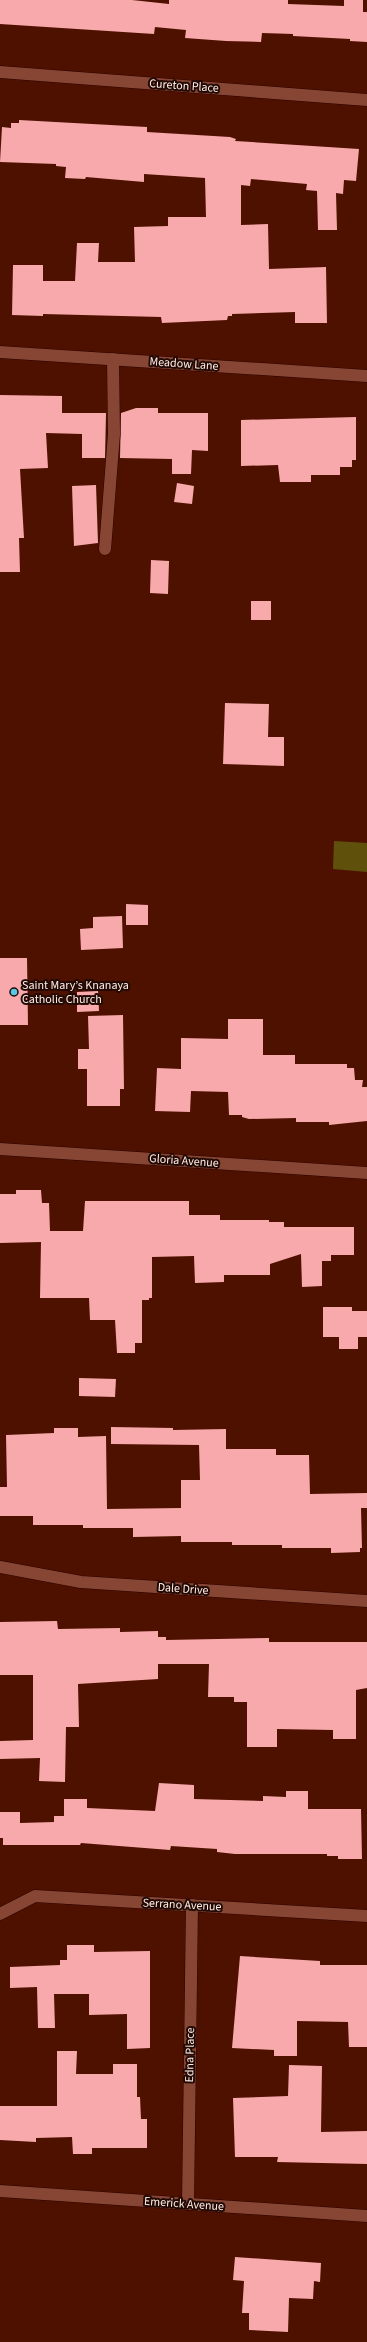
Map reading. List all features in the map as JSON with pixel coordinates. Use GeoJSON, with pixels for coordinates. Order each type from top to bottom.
{"type":"FeatureCollection","features":[{"type":"Feature","properties":{"kind":"street","name":"Cureton Place"},"geometry":{"type":"LineString","coordinates":[[0,72],[367,100]]}},
{"type":"Feature","properties":{"kind":"street","name":"Meadow Lane"},"geometry":{"type":"LineString","coordinates":[[0,352],[367,376]]}},
{"type":"Feature","properties":{"kind":"street"},"geometry":{"type":"LineString","coordinates":[[105,549],[114,434],[113,359]]}},
{"type":"Feature","properties":{"kind":"street","name":"Gloria Avenue"},"geometry":{"type":"LineString","coordinates":[[0,1148],[367,1173]]}},
{"type":"Feature","properties":{"kind":"street","name":"Dale Drive"},"geometry":{"type":"LineString","coordinates":[[0,1567],[81,1582],[367,1601]]}},
{"type":"Feature","properties":{"kind":"street","name":"Serrano Avenue"},"geometry":{"type":"LineString","coordinates":[[0,1914],[35,1896],[367,1916]]}},
{"type":"Feature","properties":{"kind":"street","name":"Edna Place"},"geometry":{"type":"LineString","coordinates":[[188,2204],[192,1905]]}},
{"type":"Feature","properties":{"kind":"street","name":"Emerick Avenue"},"geometry":{"type":"LineString","coordinates":[[0,2191],[367,2216]]}},
{"type":"Feature","properties":{"kind":"shaded area"},"geometry":{"type":"Polygon","coordinates":[[[334,841],[367,843],[367,872],[333,869],[334,841]]]}},
{"type":"Feature","properties":{"kind":"building"},"geometry":{"type":"Polygon","coordinates":[[[0,0],[132,0],[169,4],[169,0],[288,0],[288,4],[344,6],[344,0],[363,0],[363,12],[367,12],[367,42],[350,41],[350,39],[293,36],[293,34],[262,33],[261,42],[226,41],[185,38],[186,30],[155,27],[154,34],[0,24],[0,0]]]}},
{"type":"Feature","properties":{"kind":"building"},"geometry":{"type":"Polygon","coordinates":[[[19,120],[147,127],[147,132],[230,137],[236,139],[235,141],[359,149],[356,181],[344,180],[343,194],[336,193],[337,230],[318,230],[317,191],[306,190],[307,184],[251,179],[250,186],[241,185],[241,225],[268,224],[269,269],[326,267],[327,323],[295,323],[295,312],[232,314],[232,316],[228,316],[227,320],[162,323],[161,317],[43,314],[43,316],[12,315],[13,265],[43,265],[43,281],[75,281],[77,243],[99,243],[98,262],[135,262],[134,227],[168,226],[168,217],[206,217],[205,178],[144,174],[144,182],[86,177],[85,179],[65,178],[66,167],[56,166],[56,164],[0,162],[2,127],[11,128],[11,123],[19,123],[19,120]]]}},
{"type":"Feature","properties":{"kind":"building"},"geometry":{"type":"Polygon","coordinates":[[[0,395],[62,396],[62,413],[106,413],[105,458],[82,458],[82,434],[46,433],[48,468],[20,469],[24,538],[19,538],[20,572],[0,572],[0,395]]]}},
{"type":"Feature","properties":{"kind":"building"},"geometry":{"type":"Polygon","coordinates":[[[136,408],[158,408],[158,413],[208,413],[208,451],[192,450],[191,474],[172,474],[172,459],[120,458],[121,413],[136,408]]]}},
{"type":"Feature","properties":{"kind":"building"},"geometry":{"type":"Polygon","coordinates":[[[356,417],[356,460],[352,460],[352,467],[340,467],[340,475],[311,475],[311,482],[280,482],[278,465],[241,466],[241,420],[356,417]]]}},
{"type":"Feature","properties":{"kind":"building"},"geometry":{"type":"Polygon","coordinates":[[[177,483],[194,486],[192,504],[174,502],[177,483]]]}},
{"type":"Feature","properties":{"kind":"building"},"geometry":{"type":"Polygon","coordinates":[[[96,485],[98,543],[74,546],[72,486],[96,485]]]}},
{"type":"Feature","properties":{"kind":"building"},"geometry":{"type":"Polygon","coordinates":[[[151,560],[169,561],[168,594],[150,593],[151,560]]]}},
{"type":"Feature","properties":{"kind":"building"},"geometry":{"type":"Polygon","coordinates":[[[251,601],[271,601],[271,620],[251,620],[251,601]]]}},
{"type":"Feature","properties":{"kind":"building"},"geometry":{"type":"Polygon","coordinates":[[[225,703],[269,704],[268,737],[284,737],[284,766],[223,764],[225,703]]]}},
{"type":"Feature","properties":{"kind":"building"},"geometry":{"type":"Polygon","coordinates":[[[126,904],[148,905],[148,925],[126,925],[126,904]]]}},
{"type":"Feature","properties":{"kind":"building"},"geometry":{"type":"Polygon","coordinates":[[[122,916],[123,948],[81,950],[80,929],[93,928],[93,917],[122,916]]]}},
{"type":"Feature","properties":{"kind":"building","name":"Saint Mary’s Knanaya Catholic Church"},"geometry":{"type":"Polygon","coordinates":[[[0,958],[27,958],[28,1025],[0,1025],[0,958]]]}},
{"type":"Feature","properties":{"kind":"building"},"geometry":{"type":"Polygon","coordinates":[[[98,991],[99,1011],[77,1012],[77,992],[98,991]]]}},
{"type":"Feature","properties":{"kind":"building"},"geometry":{"type":"Polygon","coordinates":[[[123,1015],[124,1089],[120,1089],[120,1106],[87,1106],[87,1069],[78,1069],[78,1049],[89,1049],[88,1016],[123,1015]]]}},
{"type":"Feature","properties":{"kind":"building"},"geometry":{"type":"Polygon","coordinates":[[[228,1019],[263,1019],[263,1055],[295,1055],[295,1064],[347,1064],[347,1068],[354,1068],[355,1080],[363,1080],[362,1087],[367,1087],[367,1121],[329,1125],[329,1122],[296,1122],[296,1118],[249,1119],[242,1117],[242,1115],[229,1115],[228,1092],[191,1091],[190,1112],[155,1111],[157,1068],[181,1069],[181,1038],[228,1039],[228,1019]]]}},
{"type":"Feature","properties":{"kind":"building"},"geometry":{"type":"Polygon","coordinates":[[[16,1190],[41,1190],[42,1203],[49,1203],[50,1231],[83,1231],[85,1201],[189,1201],[189,1215],[220,1215],[220,1220],[269,1220],[269,1222],[284,1222],[284,1227],[354,1227],[354,1255],[331,1255],[331,1261],[322,1261],[322,1286],[302,1287],[301,1254],[270,1264],[270,1275],[224,1275],[224,1282],[195,1283],[194,1256],[152,1257],[152,1298],[149,1298],[149,1300],[142,1300],[142,1343],[135,1343],[135,1353],[117,1353],[115,1320],[90,1320],[89,1298],[40,1298],[41,1242],[0,1243],[0,1194],[16,1194],[16,1190]]]}},
{"type":"Feature","properties":{"kind":"building"},"geometry":{"type":"Polygon","coordinates":[[[323,1307],[352,1307],[352,1311],[367,1311],[367,1337],[358,1337],[358,1349],[339,1349],[339,1337],[323,1337],[323,1307]]]}},
{"type":"Feature","properties":{"kind":"building"},"geometry":{"type":"Polygon","coordinates":[[[79,1378],[116,1379],[115,1397],[79,1396],[79,1378]]]}},
{"type":"Feature","properties":{"kind":"building"},"geometry":{"type":"Polygon","coordinates":[[[111,1427],[173,1428],[173,1430],[226,1429],[226,1449],[276,1449],[276,1455],[309,1455],[310,1494],[367,1493],[367,1508],[361,1508],[362,1548],[360,1548],[360,1552],[331,1553],[331,1548],[282,1548],[282,1545],[232,1545],[232,1542],[181,1542],[181,1536],[133,1537],[133,1528],[83,1528],[83,1525],[33,1525],[33,1516],[0,1516],[0,1487],[7,1487],[6,1435],[54,1433],[54,1428],[78,1428],[78,1437],[106,1436],[107,1509],[181,1508],[181,1480],[200,1480],[199,1445],[111,1444],[111,1427]]]}},
{"type":"Feature","properties":{"kind":"building"},"geometry":{"type":"Polygon","coordinates":[[[57,1621],[58,1629],[120,1628],[120,1632],[158,1631],[158,1637],[166,1637],[166,1640],[269,1638],[269,1642],[367,1642],[367,1688],[356,1690],[356,1739],[333,1739],[333,1730],[277,1729],[277,1747],[247,1747],[247,1702],[234,1702],[234,1697],[208,1697],[209,1664],[158,1664],[158,1679],[78,1684],[79,1727],[66,1727],[65,1782],[39,1781],[40,1758],[0,1759],[0,1741],[33,1740],[33,1675],[0,1675],[0,1622],[57,1621]]]}},
{"type":"Feature","properties":{"kind":"building"},"geometry":{"type":"Polygon","coordinates":[[[159,1783],[194,1785],[194,1799],[263,1801],[263,1796],[286,1797],[286,1791],[308,1791],[308,1809],[361,1809],[362,1859],[338,1859],[338,1856],[327,1856],[327,1854],[235,1854],[217,1852],[217,1849],[171,1846],[170,1850],[81,1843],[80,1845],[3,1845],[3,1838],[0,1838],[0,1812],[20,1812],[20,1823],[54,1822],[54,1816],[64,1816],[64,1799],[87,1799],[87,1808],[155,1811],[159,1783]]]}},
{"type":"Feature","properties":{"kind":"building"},"geometry":{"type":"Polygon","coordinates":[[[67,1945],[94,1945],[94,1952],[150,1951],[150,2048],[127,2049],[127,2014],[89,2015],[89,1994],[54,1994],[55,2028],[38,2028],[37,1987],[10,1988],[10,1967],[60,1965],[60,1960],[67,1960],[67,1945]]]}},
{"type":"Feature","properties":{"kind":"building"},"geometry":{"type":"Polygon","coordinates":[[[240,1956],[320,1961],[320,1965],[367,1965],[367,2047],[349,2047],[348,2022],[297,2021],[297,2056],[274,2056],[274,2050],[232,2048],[240,1956]]]}},
{"type":"Feature","properties":{"kind":"building"},"geometry":{"type":"Polygon","coordinates":[[[57,2051],[77,2051],[76,2074],[113,2074],[113,2064],[137,2064],[137,2097],[140,2097],[141,2119],[147,2119],[147,2148],[92,2148],[92,2154],[73,2154],[72,2137],[36,2138],[36,2142],[0,2140],[0,2106],[57,2106],[57,2051]]]}},
{"type":"Feature","properties":{"kind":"building"},"geometry":{"type":"Polygon","coordinates":[[[289,2065],[322,2066],[321,2132],[367,2131],[367,2164],[277,2162],[278,2157],[235,2157],[233,2098],[288,2096],[289,2065]]]}},
{"type":"Feature","properties":{"kind":"building"},"geometry":{"type":"Polygon","coordinates":[[[235,2257],[321,2263],[320,2282],[314,2281],[313,2299],[289,2298],[288,2332],[249,2330],[249,2313],[242,2313],[244,2281],[233,2280],[235,2257]]]}},
{"type":"Feature","properties":{"kind":"place","name":"Saint Mary’s Knanaya Catholic Church"},"geometry":{"type":"Point","coordinates":[14,992]}}]}
